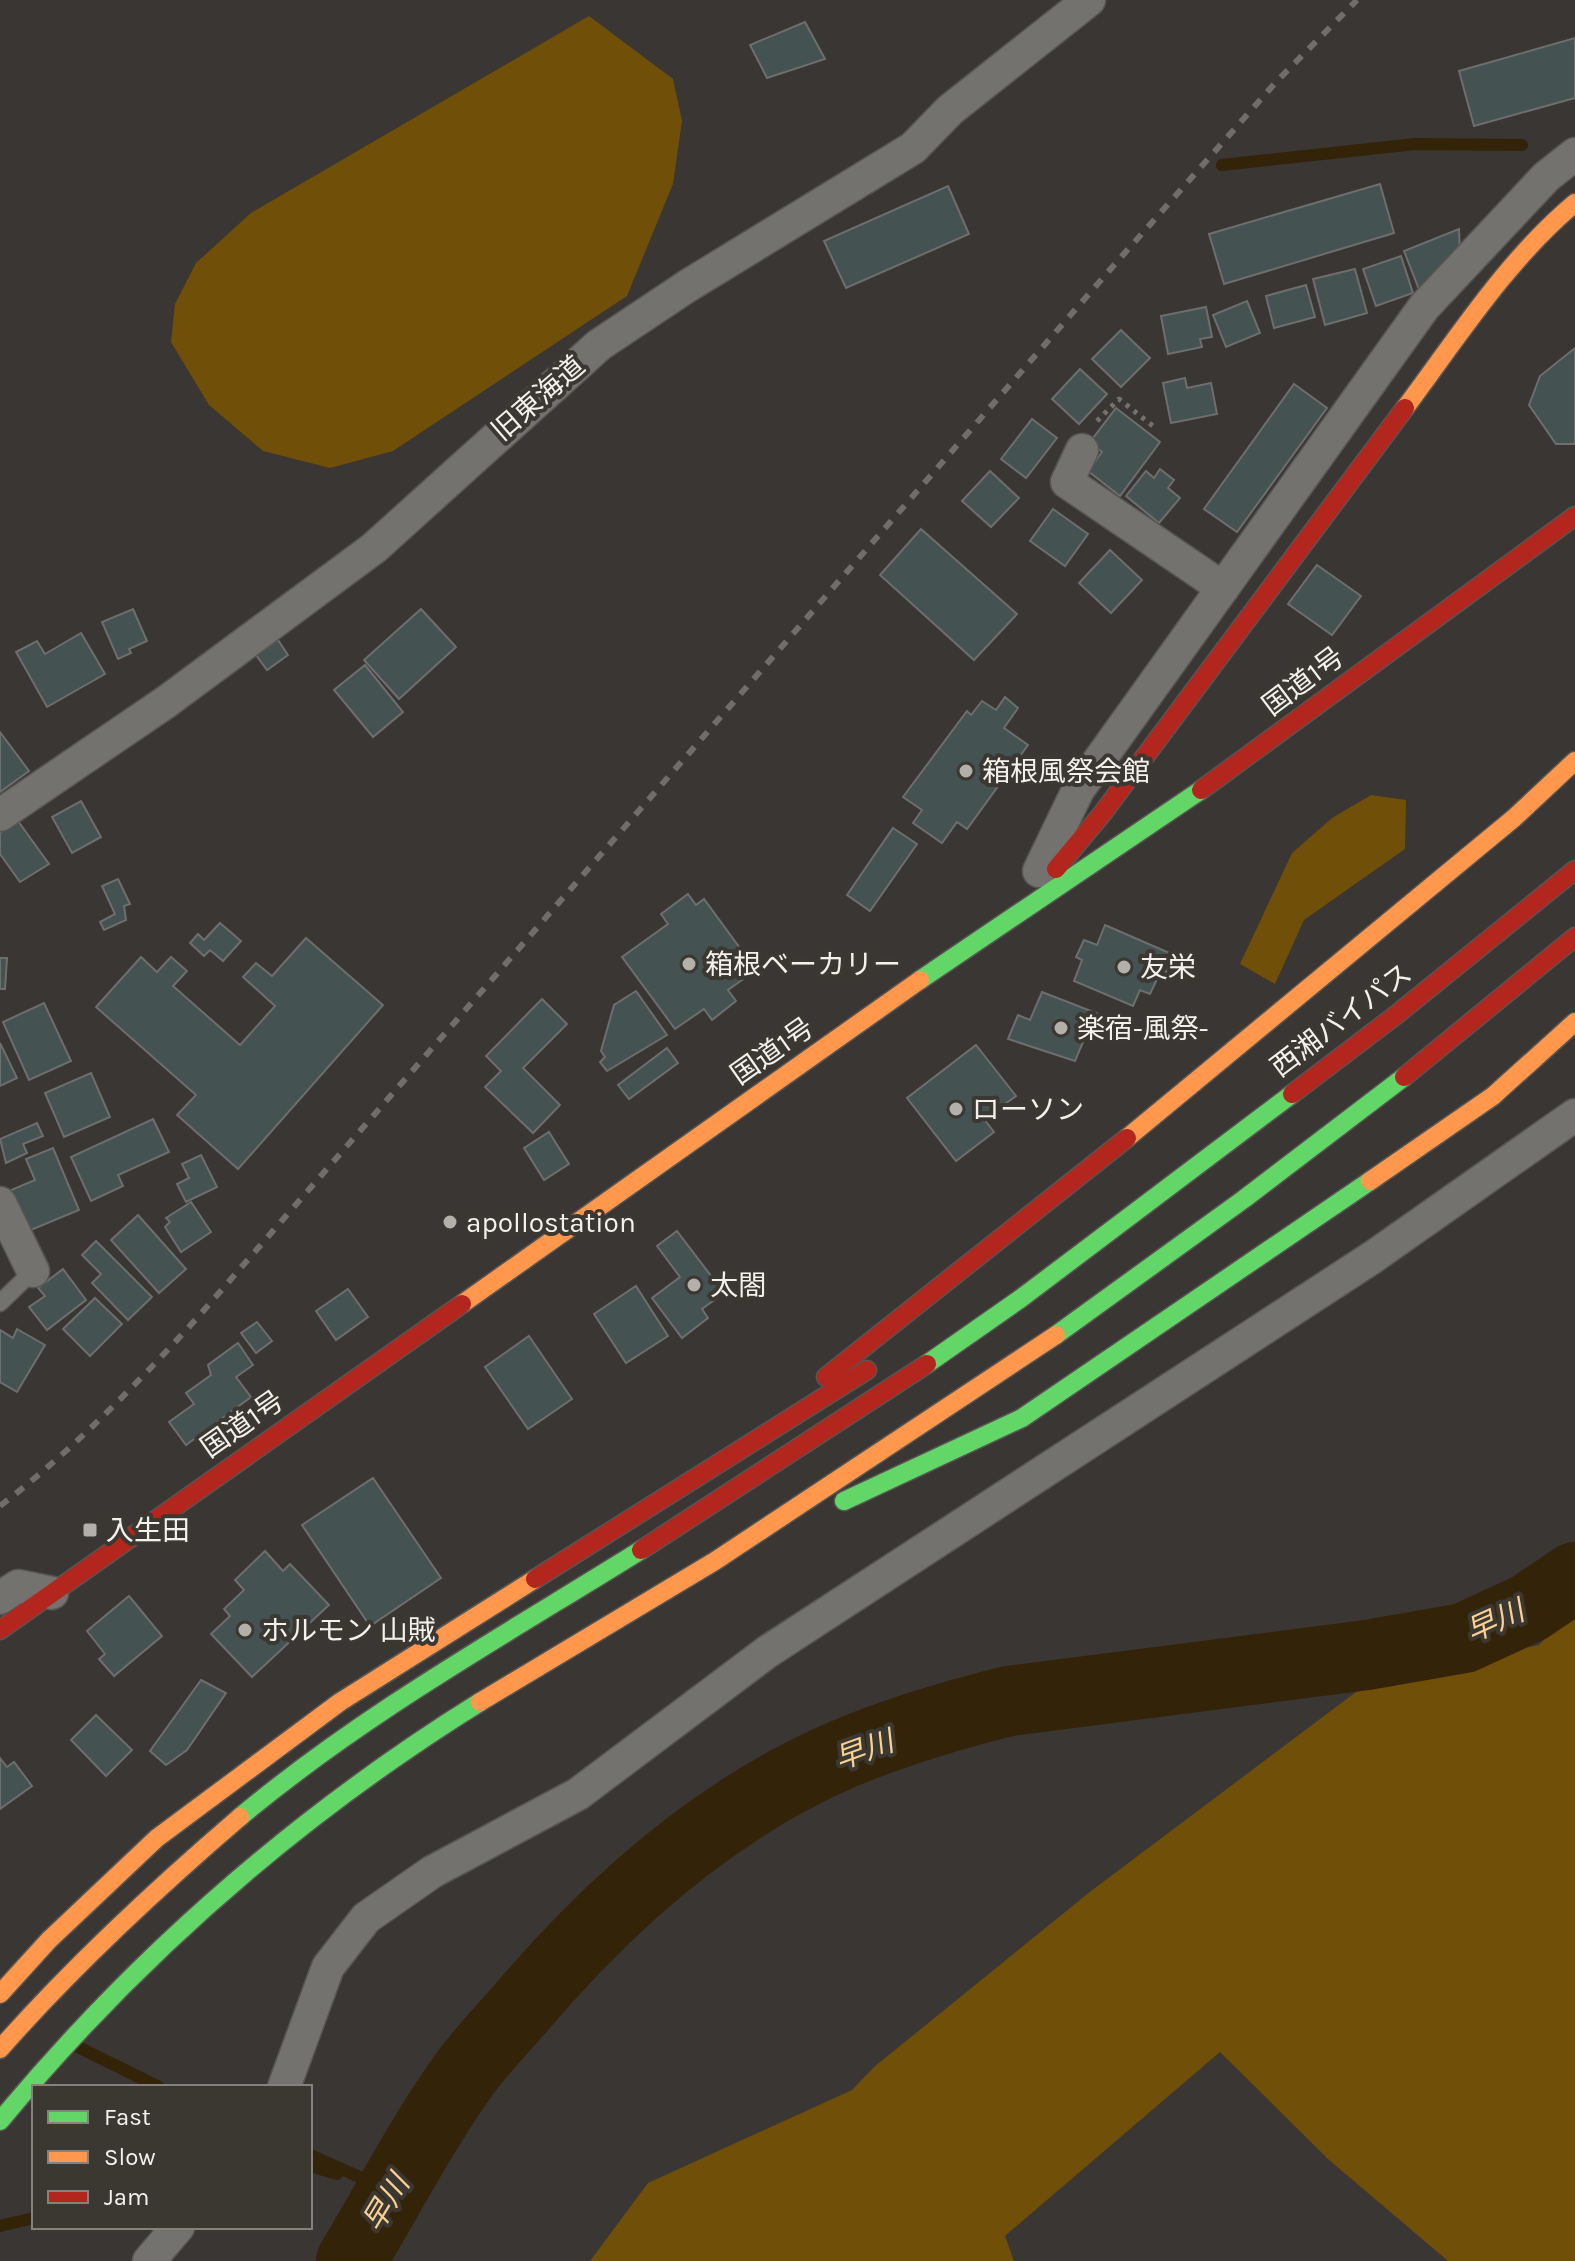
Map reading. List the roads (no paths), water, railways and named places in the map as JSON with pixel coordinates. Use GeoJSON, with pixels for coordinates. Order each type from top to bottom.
{"type":"FeatureCollection","features":[{"type":"Feature","properties":{"kind":"highway"},"geometry":{"type":"LineString","coordinates":[[1020,910],[1102,814],[1505,274],[1546,227],[1575,203]]}},
{"type":"Feature","properties":{"kind":"highway","name":"国道1号"},"geometry":{"type":"LineString","coordinates":[[0,1630],[1020,910],[1225,774],[1575,516]]}},
{"type":"Feature","properties":{"kind":"highway"},"geometry":{"type":"LineString","coordinates":[[1523,555],[1575,536]]}},
{"type":"Feature","properties":{"kind":"highway"},"geometry":{"type":"LineString","coordinates":[[708,1471],[1157,1114],[1514,818],[1575,761]]}},
{"type":"Feature","properties":{"kind":"highway","name":"西湘バイパス"},"geometry":{"type":"LineString","coordinates":[[1137,1209],[1396,1015],[1575,870]]}},
{"type":"Feature","properties":{"kind":"highway"},"geometry":{"type":"LineString","coordinates":[[0,2121],[38,2073],[121,1983],[193,1914],[287,1836],[418,1742],[707,1566],[1040,1345],[1362,1109],[1575,937]]}},
{"type":"Feature","properties":{"kind":"highway"},"geometry":{"type":"LineString","coordinates":[[707,1566],[1022,1418],[1209,1294],[1493,1096],[1575,1022]]}},
{"type":"Feature","properties":{"kind":"highway"},"geometry":{"type":"LineString","coordinates":[[1025,1271],[1137,1209]]}},
{"type":"Feature","properties":{"kind":"highway"},"geometry":{"type":"LineString","coordinates":[[0,2049],[49,1994],[159,1886],[273,1790],[408,1695],[730,1495],[883,1395],[1007,1308],[1137,1209]]}},
{"type":"Feature","properties":{"kind":"highway"},"geometry":{"type":"LineString","coordinates":[[0,1994],[49,1940],[157,1838],[302,1731],[354,1694],[879,1362]]}},
{"type":"Feature","properties":{"kind":"street","name":"旧東海道"},"geometry":{"type":"LineString","coordinates":[[0,815],[166,702],[374,548],[599,345],[689,285],[913,148],[950,110],[1089,0]]}},
{"type":"Feature","properties":{"kind":"street"},"geometry":{"type":"LineString","coordinates":[[1020,910],[1078,790],[1424,307],[1546,177],[1575,154]]}},
{"type":"Feature","properties":{"kind":"street"},"geometry":{"type":"LineString","coordinates":[[1082,450],[1067,482],[1223,588]]}},
{"type":"Feature","properties":{"kind":"street"},"geometry":{"type":"LineString","coordinates":[[285,2085],[328,1967],[366,1918],[432,1872],[578,1794],[767,1652],[1373,1257],[1575,1115]]}},
{"type":"Feature","properties":{"kind":"street"},"geometry":{"type":"LineString","coordinates":[[0,1203],[33,1271]]}},
{"type":"Feature","properties":{"kind":"street"},"geometry":{"type":"LineString","coordinates":[[0,1598],[18,1586],[52,1593]]}},
{"type":"Feature","properties":{"kind":"street"},"geometry":{"type":"LineString","coordinates":[[149,2261],[176,2229]]}},
{"type":"Feature","properties":{"kind":"lane"},"geometry":{"type":"LineString","coordinates":[[0,1303],[33,1271]]}},
{"type":"Feature","properties":{"kind":"waterway"},"geometry":{"type":"LineString","coordinates":[[1222,165],[1415,144],[1522,145]]}},
{"type":"Feature","properties":{"kind":"waterway","name":"早川"},"geometry":{"type":"LineString","coordinates":[[351,2261],[461,2079],[554,1970],[627,1897],[666,1864],[707,1832],[794,1777],[882,1739],[1009,1701],[1367,1655],[1464,1638],[1529,1608],[1575,1577]]}},
{"type":"Feature","properties":{"kind":"waterway"},"geometry":{"type":"LineString","coordinates":[[76,2046],[155,2085]]}},
{"type":"Feature","properties":{"kind":"waterway"},"geometry":{"type":"LineString","coordinates":[[312,2156],[393,2192]]}},
{"type":"Feature","properties":{"kind":"waterway"},"geometry":{"type":"LineString","coordinates":[[312,2167],[337,2174]]}},
{"type":"Feature","properties":{"kind":"waterway"},"geometry":{"type":"LineString","coordinates":[[0,2226],[32,2218]]}},
{"type":"Feature","properties":{"kind":"railway"},"geometry":{"type":"LineString","coordinates":[[0,1506],[103,1416],[198,1317],[1108,272],[1277,81],[1357,0]]}},
{"type":"Feature","properties":{"kind":"place","name":"箱根風祭会館"},"geometry":{"type":"Point","coordinates":[966,771]}},
{"type":"Feature","properties":{"kind":"place","name":"箱根ベーカリー"},"geometry":{"type":"Point","coordinates":[689,964]}},
{"type":"Feature","properties":{"kind":"place","name":"友栄"},"geometry":{"type":"Point","coordinates":[1124,967]}},
{"type":"Feature","properties":{"kind":"place","name":"楽宿-風祭-"},"geometry":{"type":"Point","coordinates":[1061,1028]}},
{"type":"Feature","properties":{"kind":"place","name":"ローソン"},"geometry":{"type":"Point","coordinates":[956,1109]}},
{"type":"Feature","properties":{"kind":"place","name":"apollostation"},"geometry":{"type":"Point","coordinates":[450,1222]}},
{"type":"Feature","properties":{"kind":"place","name":"太閤"},"geometry":{"type":"Point","coordinates":[694,1285]}},
{"type":"Feature","properties":{"kind":"place","name":"入生田"},"geometry":{"type":"Point","coordinates":[90,1530]}},
{"type":"Feature","properties":{"kind":"place","name":"ホルモン 山賊"},"geometry":{"type":"Point","coordinates":[245,1630]}}]}
